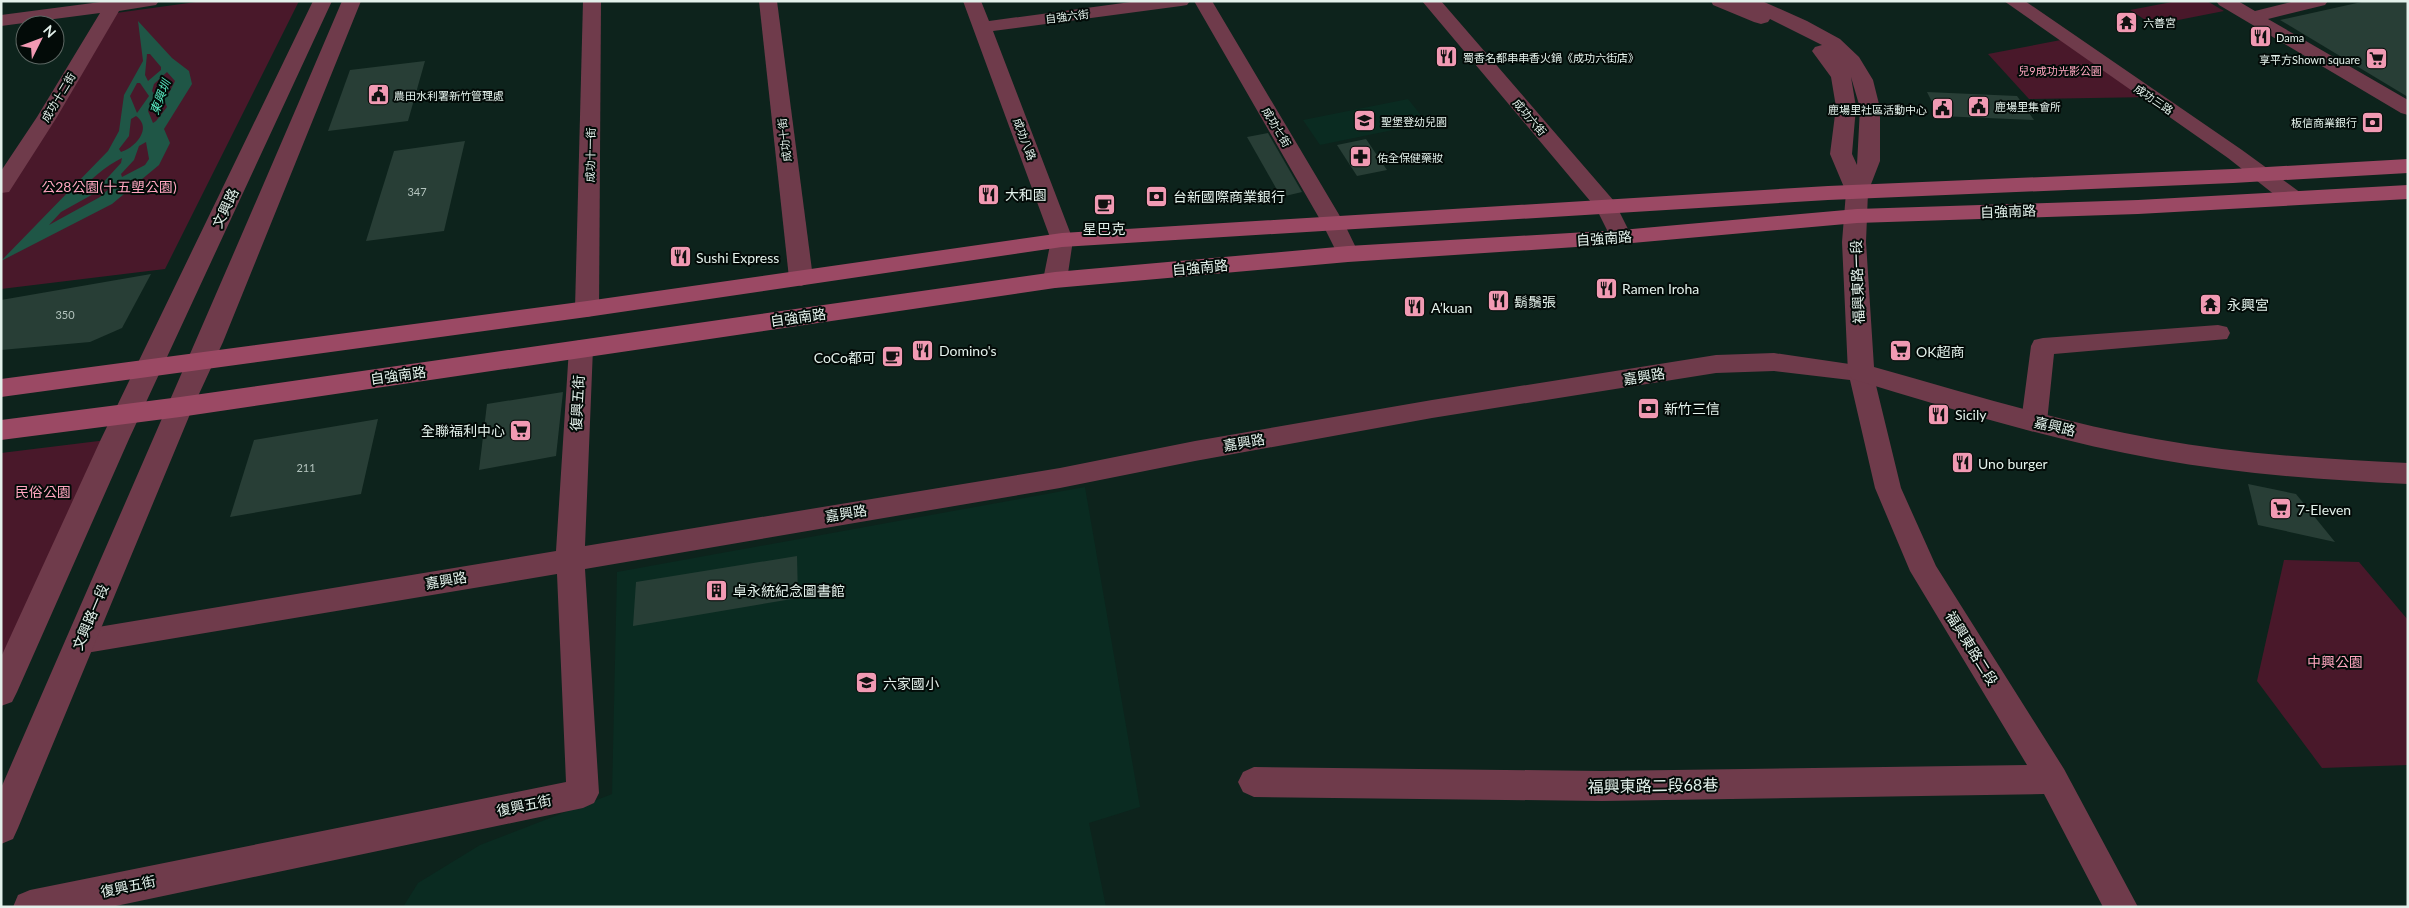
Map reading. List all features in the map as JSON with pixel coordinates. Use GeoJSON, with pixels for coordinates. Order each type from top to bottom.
{"type":"FeatureCollection","features":[{"type":"Feature","properties":{"kind":"main road","name":"自強南路"},"geometry":{"type":"LineString","coordinates":[[1,388],[587,309],[1062,240],[1858,192],[2408,166]]}},
{"type":"Feature","properties":{"kind":"main road","name":"自強南路"},"geometry":{"type":"LineString","coordinates":[[1,430],[180,407],[1055,280],[1348,254],[1621,237],[1857,216],[2138,207],[2408,192]]}},
{"type":"Feature","properties":{"kind":"street"},"geometry":{"type":"LineString","coordinates":[[1,21],[150,1]]}},
{"type":"Feature","properties":{"kind":"street","name":"文興路"},"geometry":{"type":"LineString","coordinates":[[127,414],[323,1]]}},
{"type":"Feature","properties":{"kind":"street"},"geometry":{"type":"LineString","coordinates":[[180,407],[352,1]]}},
{"type":"Feature","properties":{"kind":"street","name":"成功十一街"},"geometry":{"type":"LineString","coordinates":[[587,309],[592,1]]}},
{"type":"Feature","properties":{"kind":"street","name":"成功十街"},"geometry":{"type":"LineString","coordinates":[[768,1],[801,278]]}},
{"type":"Feature","properties":{"kind":"street","name":"成功八路"},"geometry":{"type":"LineString","coordinates":[[972,1],[1062,240]]}},
{"type":"Feature","properties":{"kind":"street","name":"自強六街"},"geometry":{"type":"LineString","coordinates":[[983,27],[1182,1]]}},
{"type":"Feature","properties":{"kind":"street","name":"成功七街"},"geometry":{"type":"LineString","coordinates":[[1203,1],[1333,223],[1348,254]]}},
{"type":"Feature","properties":{"kind":"street","name":"成功六街"},"geometry":{"type":"LineString","coordinates":[[1431,1],[1606,206],[1621,237]]}},
{"type":"Feature","properties":{"kind":"street","name":"福興東路一段"},"geometry":{"type":"LineString","coordinates":[[1720,1],[1806,38],[1826,54],[1841,77],[1846,107],[1841,154],[1858,192]]}},
{"type":"Feature","properties":{"kind":"street","name":"福興東路一段"},"geometry":{"type":"LineString","coordinates":[[1746,1],[1800,25],[1833,43],[1854,63],[1863,80],[1870,108],[1870,161],[1858,192],[1854,242],[1861,373]]}},
{"type":"Feature","properties":{"kind":"street","name":"成功三路"},"geometry":{"type":"LineString","coordinates":[[2012,1],[2262,174],[2293,198]]}},
{"type":"Feature","properties":{"kind":"street"},"geometry":{"type":"LineString","coordinates":[[2225,1],[2408,109]]}},
{"type":"Feature","properties":{"kind":"street"},"geometry":{"type":"LineString","coordinates":[[2252,17],[2319,1]]}},
{"type":"Feature","properties":{"kind":"street","name":"成功十二街"},"geometry":{"type":"LineString","coordinates":[[1,187],[47,117],[113,6]]}},
{"type":"Feature","properties":{"kind":"street"},"geometry":{"type":"LineString","coordinates":[[1055,280],[1062,240]]}},
{"type":"Feature","properties":{"kind":"street"},"geometry":{"type":"LineString","coordinates":[[2034,422],[2044,346],[2218,334]]}},
{"type":"Feature","properties":{"kind":"street","name":"復興五街"},"geometry":{"type":"LineString","coordinates":[[30,907],[583,793],[570,559],[581,348]]}},
{"type":"Feature","properties":{"kind":"street","name":"嘉興路"},"geometry":{"type":"LineString","coordinates":[[80,642],[1060,478],[1195,451],[1432,409],[1716,364],[1774,362],[1861,373],[2034,422],[2155,449],[2305,469],[2408,474]]}},
{"type":"Feature","properties":{"kind":"street","name":"福興東路二段"},"geometry":{"type":"LineString","coordinates":[[1861,373],[1888,488],[1924,571],[2053,779],[2121,907]]}},
{"type":"Feature","properties":{"kind":"street","name":"文興路一段"},"geometry":{"type":"LineString","coordinates":[[1,828],[180,407]]}},
{"type":"Feature","properties":{"kind":"street"},"geometry":{"type":"LineString","coordinates":[[1,692],[10,656],[127,414]]}},
{"type":"Feature","properties":{"kind":"street","name":"福興東路二段68巷"},"geometry":{"type":"LineString","coordinates":[[1254,782],[1602,786],[2053,779]]}},
{"type":"Feature","properties":{"kind":"shaded area","name":"聖堡登幼兒園"},"geometry":{"type":"Polygon","coordinates":[[[1408,99],[1427,123],[1320,145],[1303,120],[1408,99]]]}},
{"type":"Feature","properties":{"kind":"shaded area","name":"六家國小"},"geometry":{"type":"Polygon","coordinates":[[[1085,487],[1140,807],[1089,823],[1106,907],[403,907],[418,883],[480,845],[612,794],[617,572],[1085,487]]]}},
{"type":"Feature","properties":{"kind":"green space","name":"公28公園(十五塱公園)"},"geometry":{"type":"Polygon","coordinates":[[[203,1],[299,1],[165,269],[1,289],[1,195],[116,13],[203,1]]]}},
{"type":"Feature","properties":{"kind":"green space"},"geometry":{"type":"Polygon","coordinates":[[[2177,1],[2207,1],[2224,11],[2153,25],[2130,10],[2177,1]]]}},
{"type":"Feature","properties":{"kind":"green space","name":"兒9成功光影公園"},"geometry":{"type":"Polygon","coordinates":[[[2066,39],[2152,97],[2029,99],[1988,54],[2066,39]]]}},
{"type":"Feature","properties":{"kind":"green space","name":"民俗公園"},"geometry":{"type":"Polygon","coordinates":[[[115,439],[1,657],[1,453],[115,439]]]}},
{"type":"Feature","properties":{"kind":"green space","name":"中興公園"},"geometry":{"type":"Polygon","coordinates":[[[2284,560],[2359,562],[2408,620],[2408,765],[2322,768],[2257,681],[2284,560]]]}},
{"type":"Feature","properties":{"kind":"water","name":"東興圳"},"geometry":{"type":"Polygon","coordinates":[[[138,21],[172,58],[189,71],[192,84],[164,129],[170,143],[159,165],[112,204],[1,261],[108,151],[119,131],[124,95],[143,61],[138,21]],[[147,54],[145,75],[148,81],[161,70],[161,67],[150,54],[147,54]],[[167,72],[154,84],[152,91],[156,97],[169,93],[175,81],[167,72]],[[137,83],[130,96],[137,113],[149,96],[140,83],[137,83]],[[164,100],[153,102],[148,111],[153,123],[167,107],[164,100]],[[136,116],[131,119],[129,136],[119,149],[121,152],[132,146],[140,137],[143,126],[136,116]],[[146,142],[139,146],[134,160],[121,174],[122,177],[145,165],[149,159],[146,142]],[[122,158],[92,179],[79,195],[100,186],[121,163],[122,158]],[[115,183],[61,212],[49,225],[100,197],[115,183]]]}},
{"type":"Feature","properties":{"kind":"building","name":"享平方Shown square"},"geometry":{"type":"Polygon","coordinates":[[[2366,1],[2408,1],[2408,97],[2280,20],[2366,1]]]}},
{"type":"Feature","properties":{"kind":"building","name":"農田水利署新竹管理處"},"geometry":{"type":"Polygon","coordinates":[[[425,61],[408,121],[328,131],[350,70],[425,61]]]}},
{"type":"Feature","properties":{"kind":"building","name":"鹿場里集會所"},"geometry":{"type":"Polygon","coordinates":[[[1927,92],[2017,96],[2034,120],[1939,116],[1927,92]]]}},
{"type":"Feature","properties":{"kind":"building"},"geometry":{"type":"Polygon","coordinates":[[[1268,133],[1302,192],[1281,197],[1247,137],[1268,133]]]}},
{"type":"Feature","properties":{"kind":"building","name":"佑全保健藥妝"},"geometry":{"type":"Polygon","coordinates":[[[1366,139],[1387,170],[1357,176],[1337,145],[1366,139]]]}},
{"type":"Feature","properties":{"kind":"building"},"geometry":{"type":"Polygon","coordinates":[[[465,141],[444,231],[366,241],[394,151],[465,141]]]}},
{"type":"Feature","properties":{"kind":"building"},"geometry":{"type":"Polygon","coordinates":[[[151,274],[122,328],[90,342],[1,350],[1,300],[151,274]]]}},
{"type":"Feature","properties":{"kind":"building","name":"全聯福利中心"},"geometry":{"type":"Polygon","coordinates":[[[563,392],[556,456],[479,470],[487,404],[563,392]]]}},
{"type":"Feature","properties":{"kind":"building"},"geometry":{"type":"Polygon","coordinates":[[[378,419],[361,494],[230,517],[254,440],[378,419]]]}},
{"type":"Feature","properties":{"kind":"building","name":"7-Eleven"},"geometry":{"type":"Polygon","coordinates":[[[2248,484],[2296,494],[2335,542],[2258,525],[2248,484]]]}},
{"type":"Feature","properties":{"kind":"building","name":"卓永統紀念圖書館"},"geometry":{"type":"Polygon","coordinates":[[[797,556],[798,598],[633,626],[636,582],[797,556]]]}},
{"type":"Feature","properties":{"kind":"place","name":"六善宮"},"geometry":{"type":"Point","coordinates":[2127,22]}},
{"type":"Feature","properties":{"kind":"place","name":"Dama"},"geometry":{"type":"Point","coordinates":[2260,37]}},
{"type":"Feature","properties":{"kind":"place","name":"蜀香名都串串香火鍋《成功六街店》"},"geometry":{"type":"Point","coordinates":[1447,57]}},
{"type":"Feature","properties":{"kind":"place","name":"享平方Shown square"},"geometry":{"type":"Point","coordinates":[2376,59]}},
{"type":"Feature","properties":{"kind":"place","name":"農田水利署新竹管理處"},"geometry":{"type":"Point","coordinates":[378,95]}},
{"type":"Feature","properties":{"kind":"place","name":"鹿場里集會所"},"geometry":{"type":"Point","coordinates":[1979,106]}},
{"type":"Feature","properties":{"kind":"place","name":"鹿場里社區活動中心"},"geometry":{"type":"Point","coordinates":[1943,109]}},
{"type":"Feature","properties":{"kind":"place","name":"聖堡登幼兒園"},"geometry":{"type":"Point","coordinates":[1365,121]}},
{"type":"Feature","properties":{"kind":"place","name":"板信商業銀行"},"geometry":{"type":"Point","coordinates":[2373,122]}},
{"type":"Feature","properties":{"kind":"place","name":"佑全保健藥妝"},"geometry":{"type":"Point","coordinates":[1361,157]}},
{"type":"Feature","properties":{"kind":"place","name":"大和園"},"geometry":{"type":"Point","coordinates":[989,194]}},
{"type":"Feature","properties":{"kind":"place","name":"台新國際商業銀行"},"geometry":{"type":"Point","coordinates":[1157,196]}},
{"type":"Feature","properties":{"kind":"place","name":"星巴克"},"geometry":{"type":"Point","coordinates":[1104,205]}},
{"type":"Feature","properties":{"kind":"place","name":"Sushi Express"},"geometry":{"type":"Point","coordinates":[680,257]}},
{"type":"Feature","properties":{"kind":"place","name":"Ramen Iroha"},"geometry":{"type":"Point","coordinates":[1606,288]}},
{"type":"Feature","properties":{"kind":"place","name":"鬍鬚張"},"geometry":{"type":"Point","coordinates":[1498,301]}},
{"type":"Feature","properties":{"kind":"place","name":"永興宮"},"geometry":{"type":"Point","coordinates":[2211,304]}},
{"type":"Feature","properties":{"kind":"place","name":"A’kuan"},"geometry":{"type":"Point","coordinates":[1415,307]}},
{"type":"Feature","properties":{"kind":"place","name":"Domino's"},"geometry":{"type":"Point","coordinates":[923,350]}},
{"type":"Feature","properties":{"kind":"place","name":"OK超商"},"geometry":{"type":"Point","coordinates":[1900,351]}},
{"type":"Feature","properties":{"kind":"place","name":"CoCo都可"},"geometry":{"type":"Point","coordinates":[892,357]}},
{"type":"Feature","properties":{"kind":"place","name":"新竹三信"},"geometry":{"type":"Point","coordinates":[1648,408]}},
{"type":"Feature","properties":{"kind":"place","name":"Sicily"},"geometry":{"type":"Point","coordinates":[1939,414]}},
{"type":"Feature","properties":{"kind":"place","name":"全聯福利中心"},"geometry":{"type":"Point","coordinates":[521,430]}},
{"type":"Feature","properties":{"kind":"place","name":"Uno burger"},"geometry":{"type":"Point","coordinates":[1962,463]}},
{"type":"Feature","properties":{"kind":"place","name":"7-Eleven"},"geometry":{"type":"Point","coordinates":[2281,509]}},
{"type":"Feature","properties":{"kind":"place","name":"卓永統紀念圖書館"},"geometry":{"type":"Point","coordinates":[717,590]}},
{"type":"Feature","properties":{"kind":"place","name":"六家國小"},"geometry":{"type":"Point","coordinates":[867,683]}}]}
